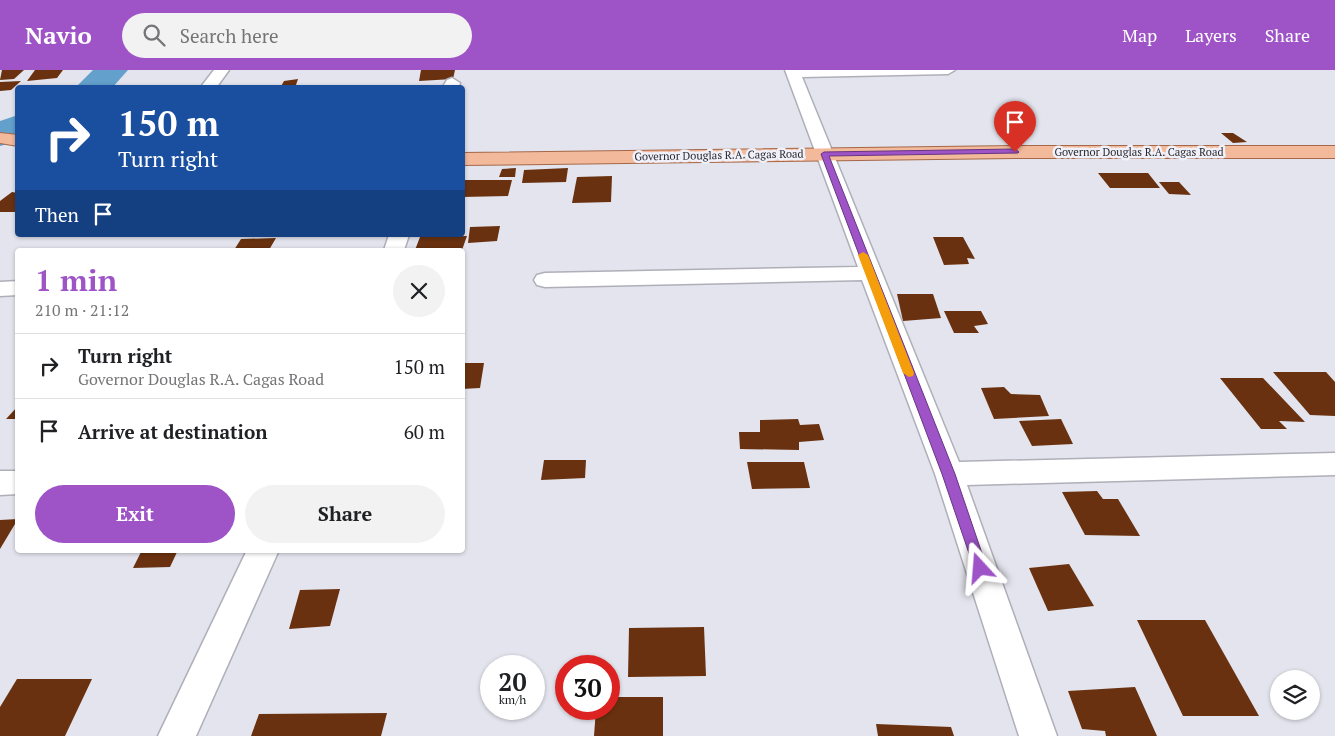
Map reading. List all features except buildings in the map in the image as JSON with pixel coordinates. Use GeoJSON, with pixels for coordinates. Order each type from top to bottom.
{"type":"FeatureCollection","features":[{"type":"Feature","properties":{"kind":"main road"},"geometry":{"type":"LineString","coordinates":[[0,138],[15,140]]}},
{"type":"Feature","properties":{"kind":"main road","name":"Governor Douglas R.A. Cagas Road"},"geometry":{"type":"LineString","coordinates":[[465,158],[824,154],[1335,152]]}},
{"type":"Feature","properties":{"kind":"street"},"geometry":{"type":"LineString","coordinates":[[210,85],[222,70]]}},
{"type":"Feature","properties":{"kind":"street"},"geometry":{"type":"LineString","coordinates":[[948,70],[793,71],[949,474],[1038,736]]}},
{"type":"Feature","properties":{"kind":"street"},"geometry":{"type":"LineString","coordinates":[[545,280],[870,273]]}},
{"type":"Feature","properties":{"kind":"street"},"geometry":{"type":"LineString","coordinates":[[0,288],[15,288]]}},
{"type":"Feature","properties":{"kind":"street"},"geometry":{"type":"LineString","coordinates":[[949,474],[1335,464]]}},
{"type":"Feature","properties":{"kind":"street"},"geometry":{"type":"LineString","coordinates":[[0,483],[15,482]]}},
{"type":"Feature","properties":{"kind":"street"},"geometry":{"type":"LineString","coordinates":[[177,736],[262,553]]}},
{"type":"Feature","properties":{"kind":"waterway"},"geometry":{"type":"LineString","coordinates":[[95,85],[112,70]]}},
{"type":"Feature","properties":{"kind":"waterway"},"geometry":{"type":"LineString","coordinates":[[0,135],[15,128]]}},
{"type":"Feature","properties":{"kind":"slow traffic"},"geometry":{"type":"LineString","coordinates":[[863,255],[909,373]]}},
{"type":"Feature","properties":{"kind":"route"},"geometry":{"type":"LineString","coordinates":[[980,568],[949,474],[824,154],[1015,152]]}}]}
